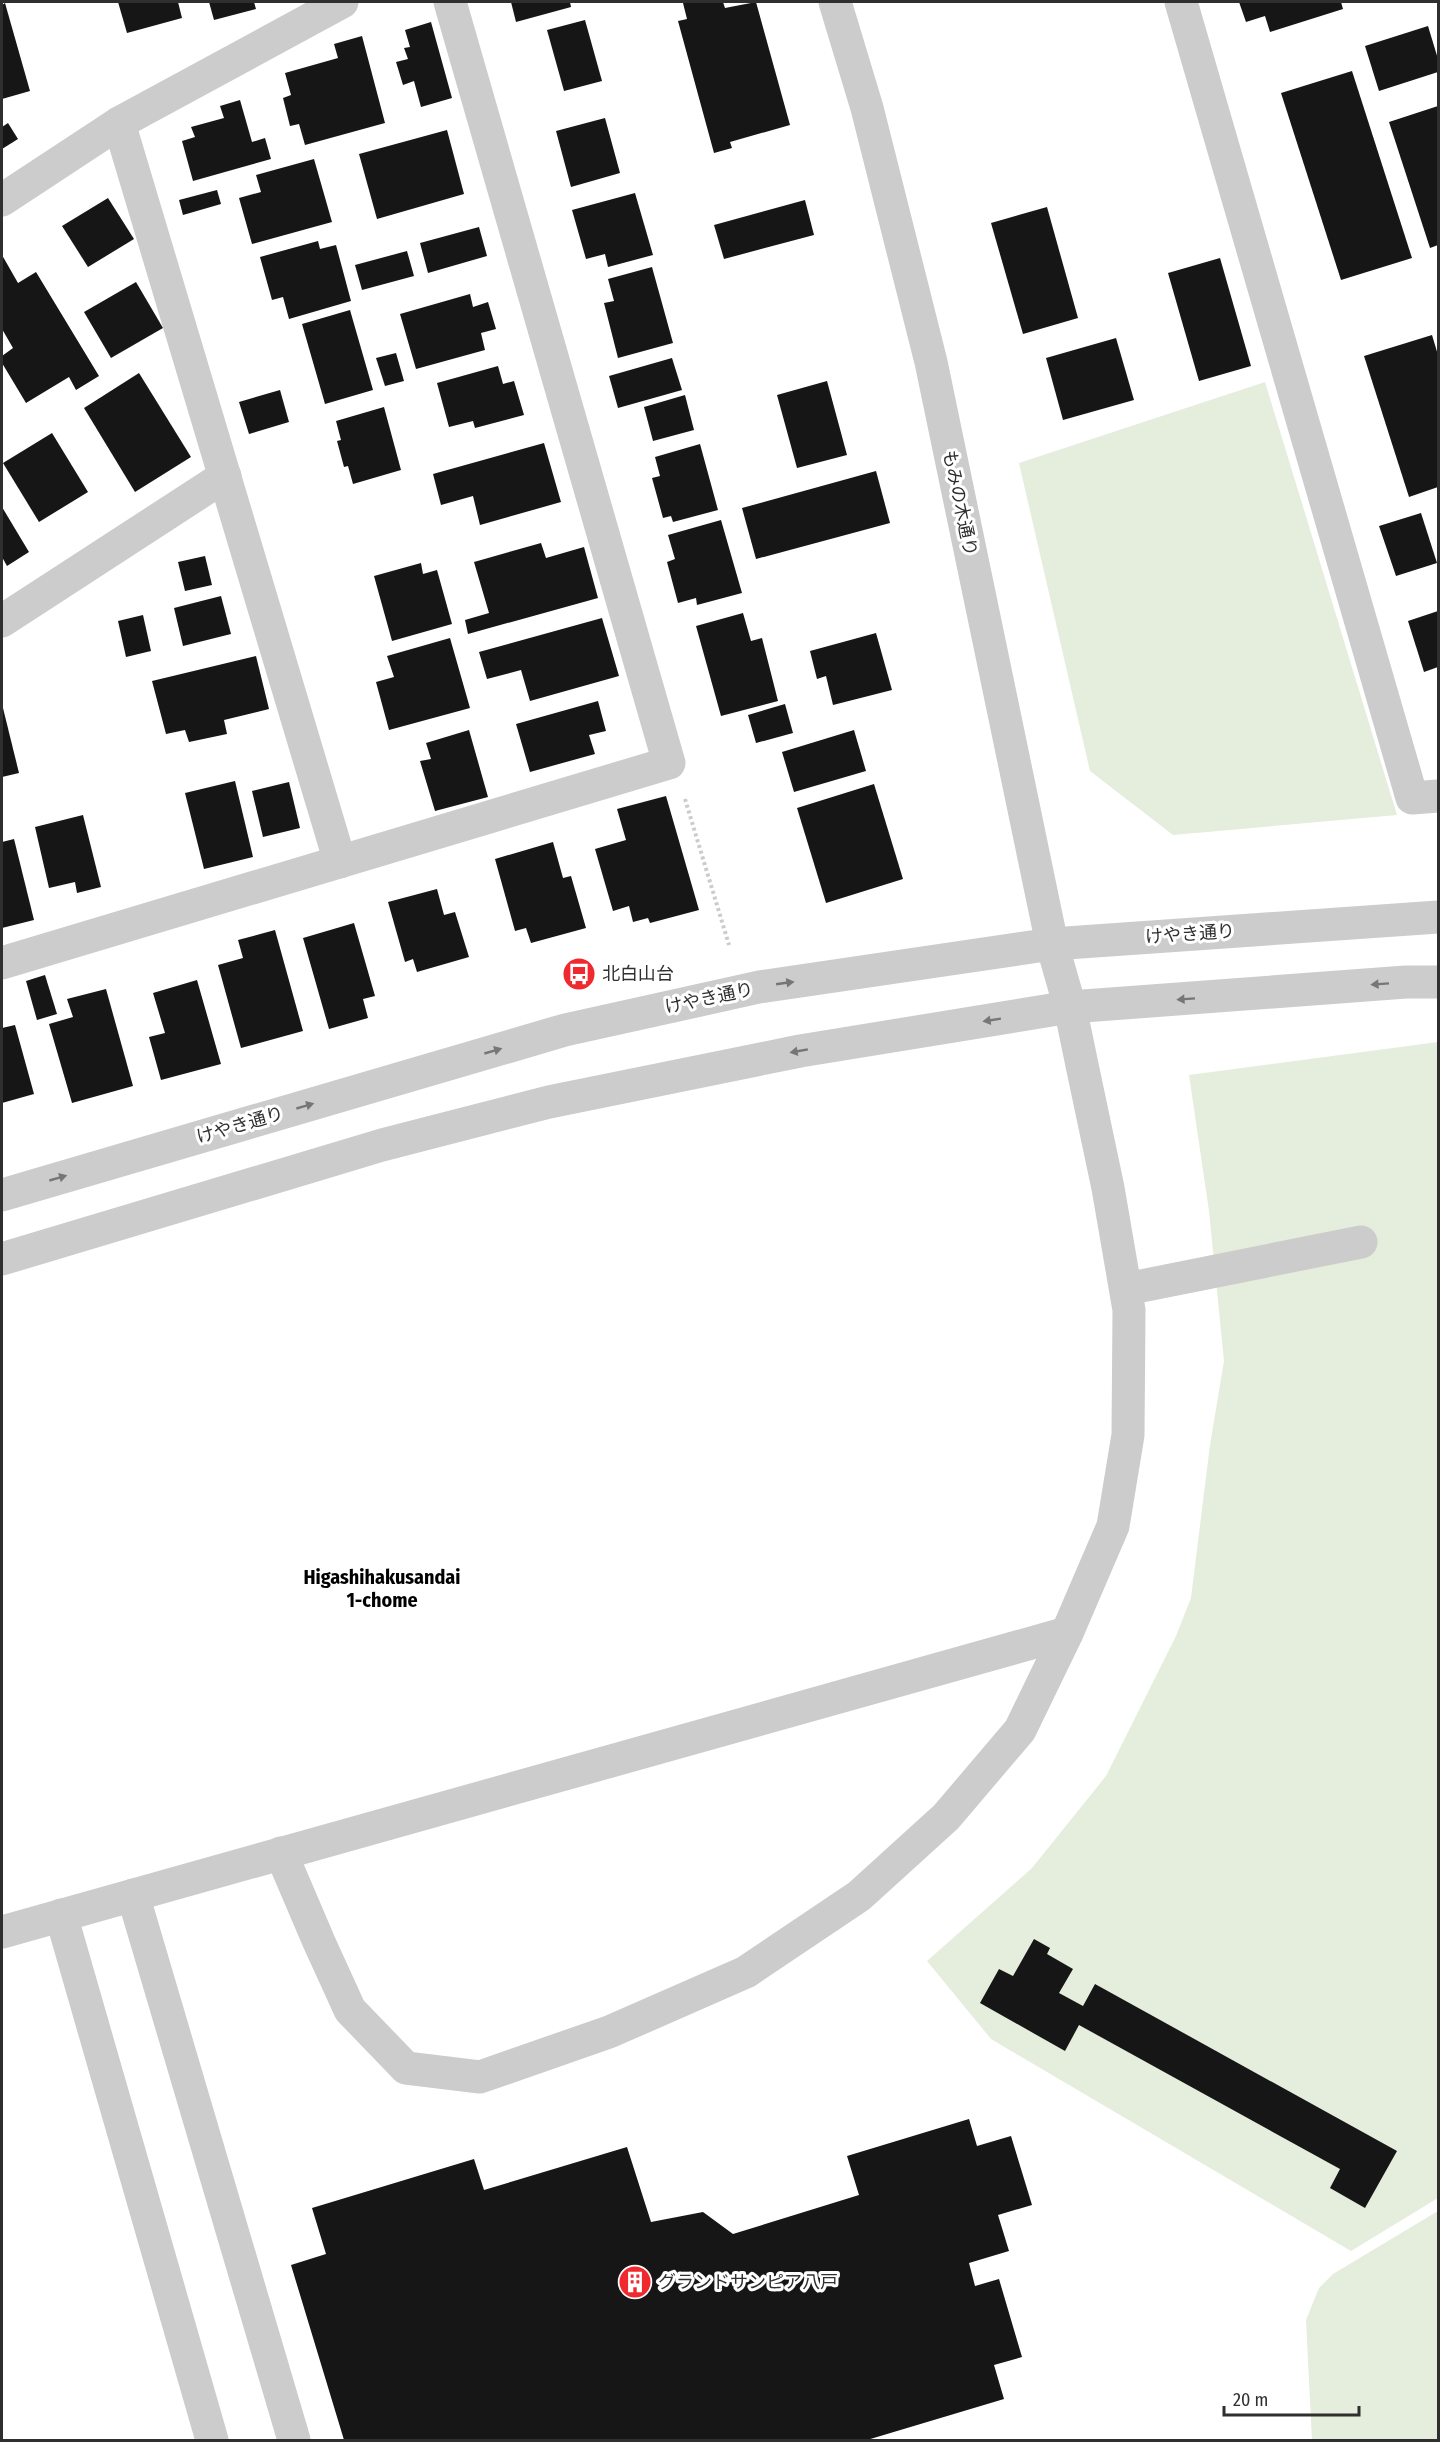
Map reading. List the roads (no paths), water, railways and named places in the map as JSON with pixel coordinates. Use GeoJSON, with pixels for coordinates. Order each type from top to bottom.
{"type":"FeatureCollection","features":[{"type":"Feature","properties":{"kind":"street"},"geometry":{"type":"LineString","coordinates":[[2,200],[119,123],[342,2]]}},
{"type":"Feature","properties":{"kind":"street"},"geometry":{"type":"LineString","coordinates":[[2,963],[669,763],[450,2]]}},
{"type":"Feature","properties":{"kind":"street","name":"もみの木通り"},"geometry":{"type":"LineString","coordinates":[[281,1853],[318,1942],[350,2010],[406,2068],[480,2078],[609,2032],[746,1972],[860,1896],[946,1817],[1020,1730],[1067,1633],[1113,1526],[1128,1435],[1129,1310],[1108,1188],[1070,1007],[1052,944],[931,362],[867,108],[835,2]]}},
{"type":"Feature","properties":{"kind":"street"},"geometry":{"type":"LineString","coordinates":[[1181,2],[1412,798],[1438,796]]}},
{"type":"Feature","properties":{"kind":"street"},"geometry":{"type":"LineString","coordinates":[[119,123],[340,862]]}},
{"type":"Feature","properties":{"kind":"street"},"geometry":{"type":"LineString","coordinates":[[2,621],[225,476]]}},
{"type":"Feature","properties":{"kind":"street","name":"けやき通り"},"geometry":{"type":"LineString","coordinates":[[2,1195],[565,1030],[759,987],[1052,944],[1438,917]]}},
{"type":"Feature","properties":{"kind":"street"},"geometry":{"type":"LineString","coordinates":[[2,1259],[382,1145],[549,1102],[800,1050],[1070,1007],[1406,982],[1438,982]]}},
{"type":"Feature","properties":{"kind":"street"},"geometry":{"type":"LineString","coordinates":[[1126,1289],[1361,1242]]}},
{"type":"Feature","properties":{"kind":"street"},"geometry":{"type":"LineString","coordinates":[[2,1932],[1067,1633]]}},
{"type":"Feature","properties":{"kind":"street"},"geometry":{"type":"LineString","coordinates":[[133,1895],[294,2440]]}},
{"type":"Feature","properties":{"kind":"street"},"geometry":{"type":"LineString","coordinates":[[61,1915],[212,2440]]}},
{"type":"Feature","properties":{"kind":"place","name":"北白山台"},"geometry":{"type":"Point","coordinates":[579,974]}},
{"type":"Feature","properties":{"kind":"place","name":"グランドサンピア八戸"},"geometry":{"type":"Point","coordinates":[635,2282]}},
{"type":"Feature","properties":{"kind":"district","name":"Higashihakusandai 1-chome"},"geometry":{"type":"Point","coordinates":[382,1588]}}]}
